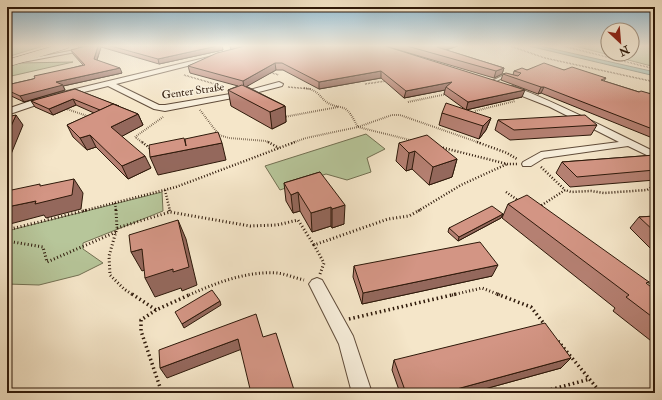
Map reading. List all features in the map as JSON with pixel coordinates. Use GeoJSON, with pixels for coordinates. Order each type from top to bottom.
{"type":"FeatureCollection","features":[{"type":"Feature","properties":{"kind":"street"},"geometry":{"type":"LineString","coordinates":[[7,112],[45,99],[187,65]]}},
{"type":"Feature","properties":{"kind":"street"},"geometry":{"type":"LineString","coordinates":[[488,80],[533,97],[655,156]]}},
{"type":"Feature","properties":{"kind":"street","name":"Genter Straße"},"geometry":{"type":"LineString","coordinates":[[108,83],[157,107],[165,108],[245,93],[278,84]]}},
{"type":"Feature","properties":{"kind":"street"},"geometry":{"type":"LineString","coordinates":[[530,162],[541,156],[630,143]]}},
{"type":"Feature","properties":{"kind":"street"},"geometry":{"type":"LineString","coordinates":[[317,284],[347,342],[362,393]]}},
{"type":"Feature","properties":{"kind":"lane"},"geometry":{"type":"LineString","coordinates":[[488,80],[504,76],[515,80]]}},
{"type":"Feature","properties":{"kind":"path"},"geometry":{"type":"LineString","coordinates":[[575,65],[621,73],[655,82]]}},
{"type":"Feature","properties":{"kind":"path"},"geometry":{"type":"LineString","coordinates":[[638,65],[655,69]]}},
{"type":"Feature","properties":{"kind":"path"},"geometry":{"type":"LineString","coordinates":[[169,69],[245,93]]}},
{"type":"Feature","properties":{"kind":"path"},"geometry":{"type":"LineString","coordinates":[[266,71],[281,75],[278,84],[294,88],[310,89],[320,94],[323,100],[324,110]]}},
{"type":"Feature","properties":{"kind":"path"},"geometry":{"type":"LineString","coordinates":[[365,84],[387,80]]}},
{"type":"Feature","properties":{"kind":"path"},"geometry":{"type":"LineString","coordinates":[[408,102],[452,92]]}},
{"type":"Feature","properties":{"kind":"path"},"geometry":{"type":"LineString","coordinates":[[475,111],[533,97]]}},
{"type":"Feature","properties":{"kind":"path"},"geometry":{"type":"LineString","coordinates":[[45,99],[48,102],[92,118]]}},
{"type":"Feature","properties":{"kind":"path"},"geometry":{"type":"LineString","coordinates":[[323,100],[331,105],[339,106],[348,111],[358,127],[417,141]]}},
{"type":"Feature","properties":{"kind":"path"},"geometry":{"type":"LineString","coordinates":[[195,103],[219,135],[229,138],[266,141],[279,148]]}},
{"type":"Feature","properties":{"kind":"path"},"geometry":{"type":"LineString","coordinates":[[281,117],[339,106]]}},
{"type":"Feature","properties":{"kind":"path"},"geometry":{"type":"LineString","coordinates":[[155,152],[135,137],[167,114],[165,108]]}},
{"type":"Feature","properties":{"kind":"path"},"geometry":{"type":"LineString","coordinates":[[7,230],[165,190],[306,138],[358,127],[392,115],[400,115],[530,162],[564,190],[571,192],[591,191],[604,193],[647,190],[655,185]]}},
{"type":"Feature","properties":{"kind":"path"},"geometry":{"type":"LineString","coordinates":[[216,139],[219,135]]}},
{"type":"Feature","properties":{"kind":"path"},"geometry":{"type":"LineString","coordinates":[[223,139],[229,138]]}},
{"type":"Feature","properties":{"kind":"path"},"geometry":{"type":"LineString","coordinates":[[439,146],[506,164],[530,162]]}},
{"type":"Feature","properties":{"kind":"path"},"geometry":{"type":"LineString","coordinates":[[314,245],[388,219],[409,216],[461,185],[506,164]]}},
{"type":"Feature","properties":{"kind":"path"},"geometry":{"type":"LineString","coordinates":[[165,190],[170,212]]}},
{"type":"Feature","properties":{"kind":"path"},"geometry":{"type":"LineString","coordinates":[[533,211],[564,190]]}},
{"type":"Feature","properties":{"kind":"path"},"geometry":{"type":"LineString","coordinates":[[506,192],[522,203]]}},
{"type":"Feature","properties":{"kind":"path"},"geometry":{"type":"LineString","coordinates":[[115,203],[117,230],[109,256],[110,276],[124,289],[156,310]]}},
{"type":"Feature","properties":{"kind":"path"},"geometry":{"type":"LineString","coordinates":[[7,241],[43,247],[47,262],[117,230],[170,212],[250,226],[277,225],[298,220],[324,263],[317,284],[279,273],[262,273],[233,277],[156,310],[141,320],[141,331],[162,393]]}},
{"type":"Feature","properties":{"kind":"path"},"geometry":{"type":"LineString","coordinates":[[643,283],[655,282]]}},
{"type":"Feature","properties":{"kind":"path"},"geometry":{"type":"LineString","coordinates":[[337,322],[482,288],[531,307],[550,331]]}},
{"type":"Feature","properties":{"kind":"path"},"geometry":{"type":"LineString","coordinates":[[555,337],[601,393]]}},
{"type":"Feature","properties":{"kind":"path"},"geometry":{"type":"LineString","coordinates":[[538,393],[590,379]]}},
{"type":"Feature","properties":{"kind":"green space"},"geometry":{"type":"Polygon","coordinates":[[[15,65],[61,65],[7,77],[7,67],[15,65]]]}},
{"type":"Feature","properties":{"kind":"green space"},"geometry":{"type":"Polygon","coordinates":[[[646,65],[655,65],[655,67],[646,65]]]}},
{"type":"Feature","properties":{"kind":"green space"},"geometry":{"type":"Polygon","coordinates":[[[366,134],[385,149],[367,158],[371,172],[347,180],[326,174],[280,190],[265,166],[366,134]]]}},
{"type":"Feature","properties":{"kind":"green space"},"geometry":{"type":"Polygon","coordinates":[[[162,192],[163,211],[83,243],[83,249],[103,263],[79,275],[39,285],[7,284],[7,231],[162,192]]]}},
{"type":"Feature","properties":{"kind":"water"},"geometry":{"type":"Polygon","coordinates":[[[607,65],[623,65],[655,72],[655,76],[607,65]]]}},
{"type":"Feature","properties":{"kind":"building"},"geometry":{"type":"Polygon","coordinates":[[[85,65],[110,65],[120,68],[56,82],[63,85],[20,96],[7,90],[7,85],[33,79],[35,78],[34,76],[85,65]]]}},
{"type":"Feature","properties":{"kind":"building"},"geometry":{"type":"Polygon","coordinates":[[[191,65],[272,65],[243,81],[188,66],[191,65]]]}},
{"type":"Feature","properties":{"kind":"building"},"geometry":{"type":"Polygon","coordinates":[[[285,65],[444,65],[525,90],[468,102],[446,87],[452,82],[406,91],[381,71],[319,82],[285,65]]]}},
{"type":"Feature","properties":{"kind":"building"},"geometry":{"type":"Polygon","coordinates":[[[473,65],[493,65],[504,68],[496,71],[473,65]]]}},
{"type":"Feature","properties":{"kind":"building"},"geometry":{"type":"Polygon","coordinates":[[[540,65],[549,65],[564,70],[572,67],[606,78],[601,80],[639,92],[641,91],[655,95],[655,130],[544,87],[503,74],[506,73],[518,76],[521,73],[514,71],[522,68],[527,70],[540,65]]]}},
{"type":"Feature","properties":{"kind":"building"},"geometry":{"type":"Polygon","coordinates":[[[242,85],[285,106],[270,112],[228,90],[242,85]]]}},
{"type":"Feature","properties":{"kind":"building"},"geometry":{"type":"Polygon","coordinates":[[[75,89],[119,106],[113,104],[100,110],[73,99],[49,109],[31,101],[75,89]]]}},
{"type":"Feature","properties":{"kind":"building"},"geometry":{"type":"Polygon","coordinates":[[[446,103],[491,118],[483,126],[442,113],[446,103]]]}},
{"type":"Feature","properties":{"kind":"building"},"geometry":{"type":"Polygon","coordinates":[[[113,104],[138,114],[111,127],[145,156],[122,166],[90,135],[80,138],[67,125],[113,104]]]}},
{"type":"Feature","properties":{"kind":"building"},"geometry":{"type":"Polygon","coordinates":[[[16,115],[7,135],[7,117],[16,115]]]}},
{"type":"Feature","properties":{"kind":"building"},"geometry":{"type":"Polygon","coordinates":[[[585,115],[597,125],[514,130],[498,120],[585,115]]]}},
{"type":"Feature","properties":{"kind":"building"},"geometry":{"type":"Polygon","coordinates":[[[218,132],[222,143],[150,157],[149,145],[184,138],[186,146],[185,139],[218,132]]]}},
{"type":"Feature","properties":{"kind":"building"},"geometry":{"type":"Polygon","coordinates":[[[427,135],[457,159],[433,167],[415,151],[409,153],[399,143],[427,135]]]}},
{"type":"Feature","properties":{"kind":"building"},"geometry":{"type":"Polygon","coordinates":[[[655,155],[655,170],[577,177],[562,162],[655,155]]]}},
{"type":"Feature","properties":{"kind":"building"},"geometry":{"type":"Polygon","coordinates":[[[320,172],[345,205],[332,209],[331,207],[311,213],[298,192],[291,195],[284,183],[320,172]]]}},
{"type":"Feature","properties":{"kind":"building"},"geometry":{"type":"Polygon","coordinates":[[[74,179],[72,195],[35,204],[36,201],[7,207],[7,191],[74,179]]]}},
{"type":"Feature","properties":{"kind":"building"},"geometry":{"type":"Polygon","coordinates":[[[527,195],[649,282],[646,283],[655,290],[655,319],[626,297],[629,295],[508,204],[527,195]]]}},
{"type":"Feature","properties":{"kind":"building"},"geometry":{"type":"Polygon","coordinates":[[[492,206],[503,214],[459,237],[449,228],[492,206]]]}},
{"type":"Feature","properties":{"kind":"building"},"geometry":{"type":"Polygon","coordinates":[[[655,216],[655,232],[639,217],[655,216]]]}},
{"type":"Feature","properties":{"kind":"building"},"geometry":{"type":"Polygon","coordinates":[[[178,220],[189,267],[173,272],[173,269],[145,278],[142,249],[131,252],[129,235],[178,220]]]}},
{"type":"Feature","properties":{"kind":"building"},"geometry":{"type":"Polygon","coordinates":[[[480,242],[498,265],[363,293],[354,266],[480,242]]]}},
{"type":"Feature","properties":{"kind":"building"},"geometry":{"type":"Polygon","coordinates":[[[212,290],[220,301],[182,324],[175,312],[212,290]]]}},
{"type":"Feature","properties":{"kind":"building"},"geometry":{"type":"Polygon","coordinates":[[[256,314],[263,337],[276,333],[295,393],[251,393],[238,339],[160,368],[159,350],[256,314]]]}},
{"type":"Feature","properties":{"kind":"building"},"geometry":{"type":"Polygon","coordinates":[[[545,323],[571,358],[442,393],[406,393],[394,360],[545,323]]]}}]}
